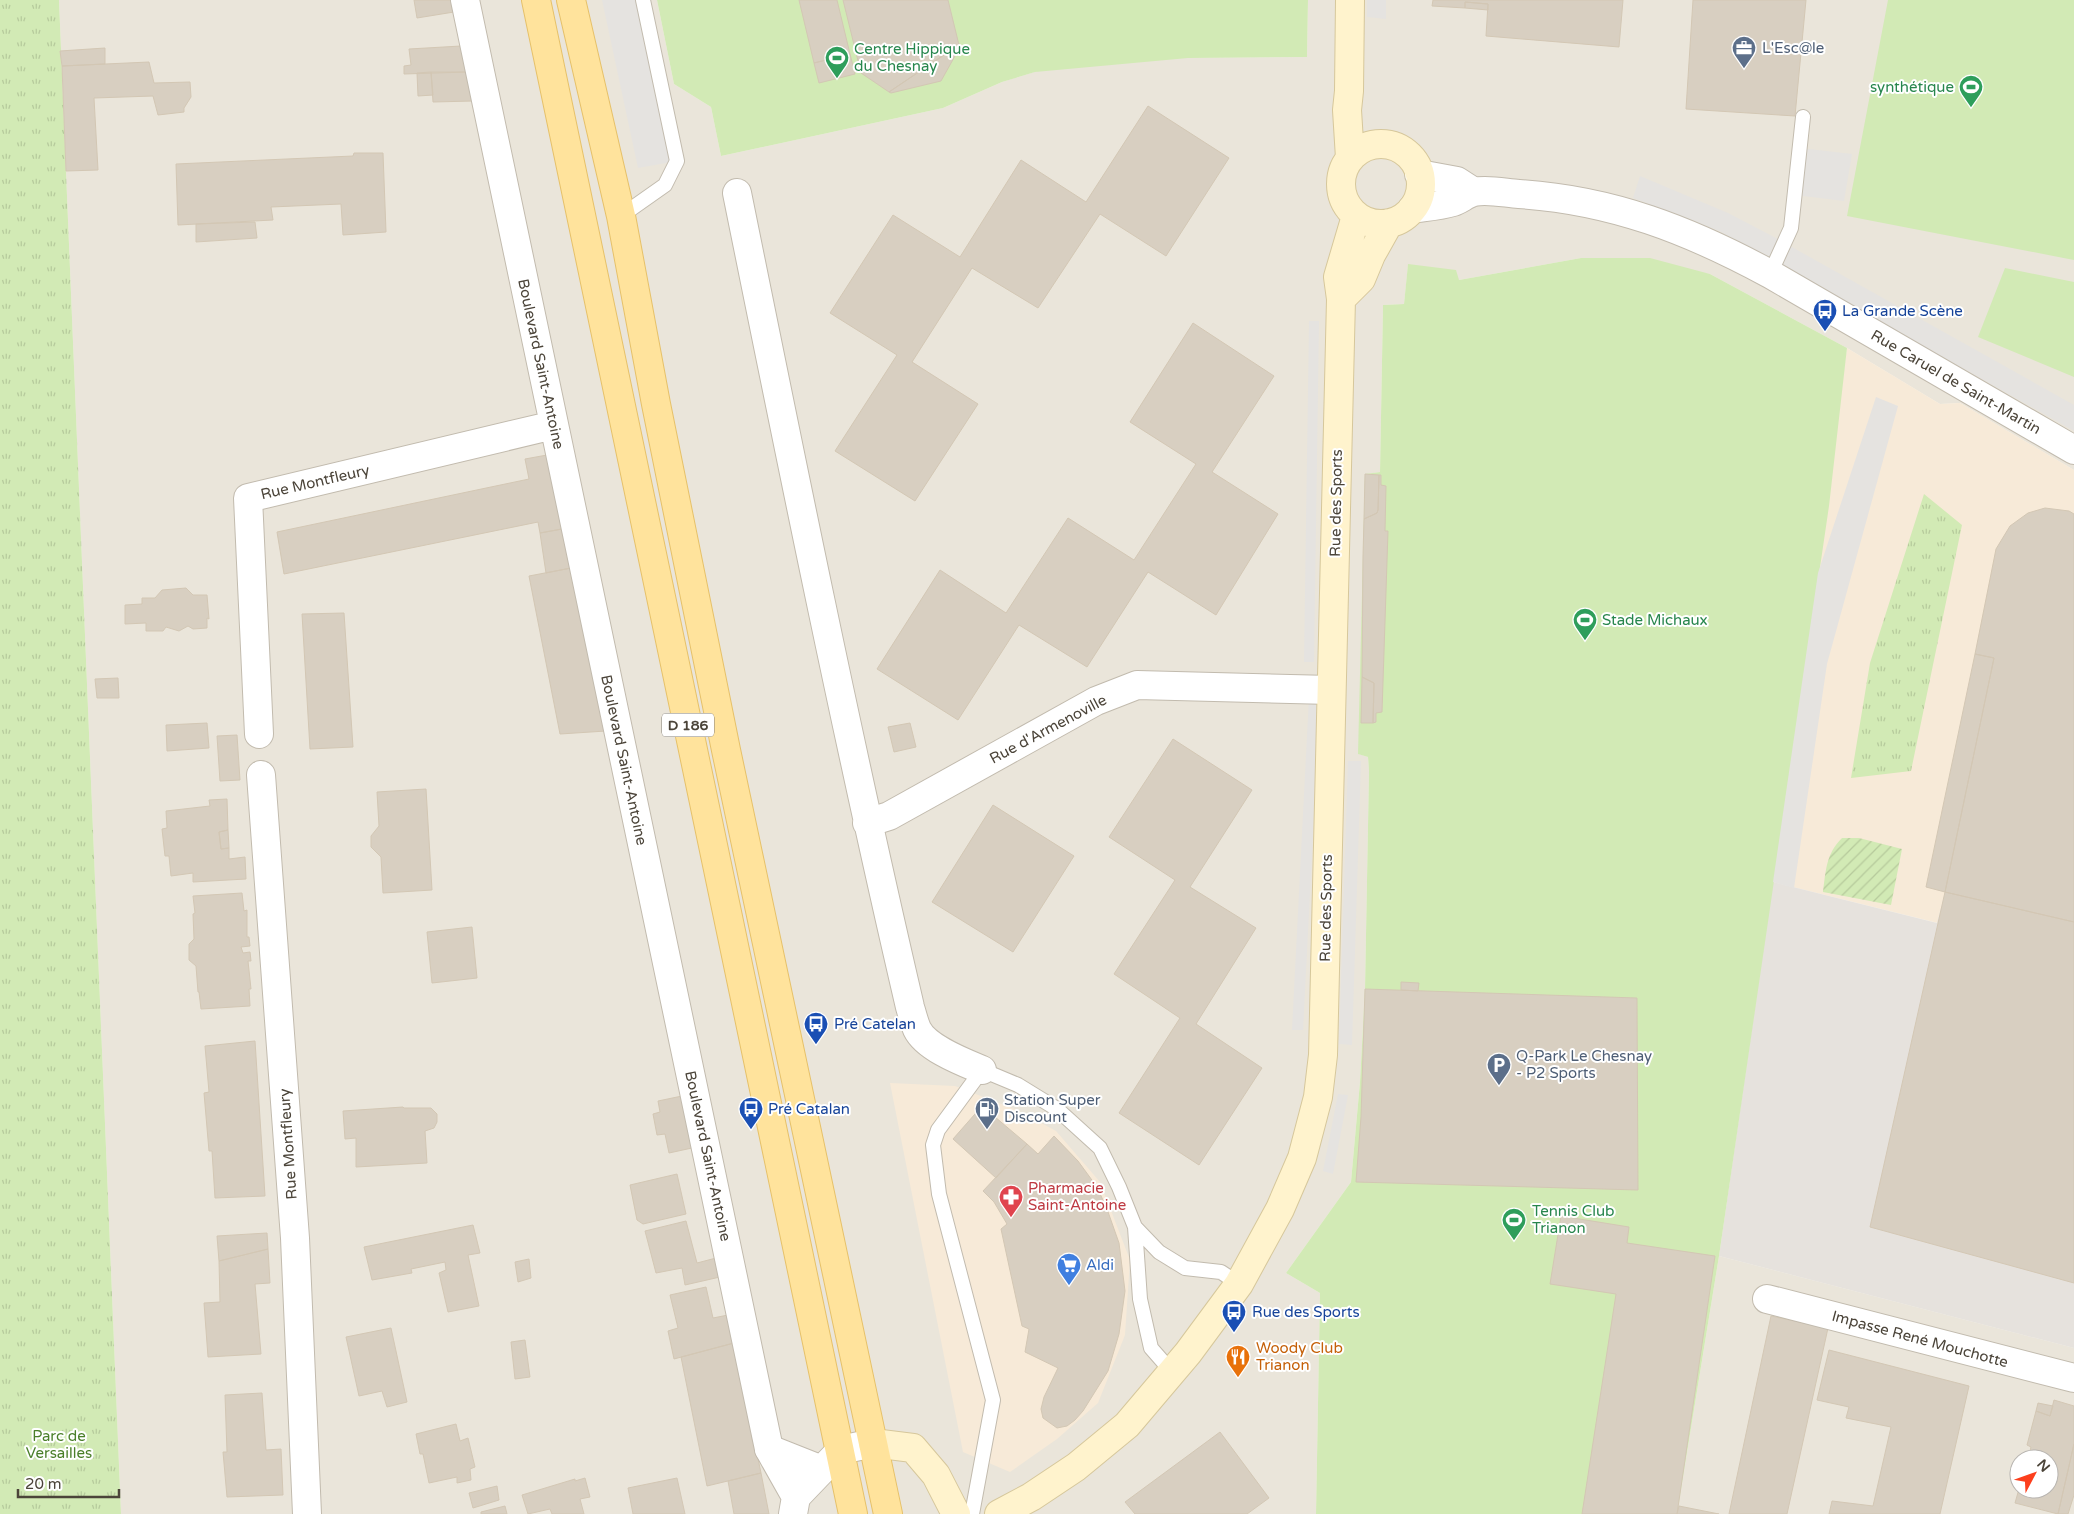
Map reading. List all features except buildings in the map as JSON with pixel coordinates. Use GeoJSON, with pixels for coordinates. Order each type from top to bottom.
{"type":"FeatureCollection","features":[{"type":"Feature","properties":{"kind":"main road","name":"D 186"},"geometry":{"type":"LineString","coordinates":[[536,0],[623,419],[857,1446],[888,1514]]}},
{"type":"Feature","properties":{"kind":"main road","name":"D 186"},"geometry":{"type":"LineString","coordinates":[[572,0],[620,216],[724,740],[857,1446],[853,1514]]}},
{"type":"Feature","properties":{"kind":"main road"},"geometry":{"type":"LineString","coordinates":[[1350,0],[1350,91],[1347,110],[1350,158]]}},
{"type":"Feature","properties":{"kind":"main road"},"geometry":{"type":"LineString","coordinates":[[1350,91],[1372,131],[1383,144]]}},
{"type":"Feature","properties":{"kind":"main road"},"geometry":{"type":"LineString","coordinates":[[1383,144],[1394,146],[1410,156],[1420,174],[1420,192],[1412,209],[1389,223],[1372,222],[1356,216],[1344,199],[1341,188],[1342,172],[1350,158],[1360,150],[1371,145],[1383,144]]}},
{"type":"Feature","properties":{"kind":"main road","name":"Rue des Sports"},"geometry":{"type":"LineString","coordinates":[[999,1514],[1031,1497],[1076,1467],[1127,1425],[1172,1372],[1239,1284],[1280,1209],[1302,1158],[1318,1097],[1323,1055],[1340,299],[1338,277],[1356,216]]}},
{"type":"Feature","properties":{"kind":"main road"},"geometry":{"type":"LineString","coordinates":[[1340,299],[1361,279],[1371,255],[1389,223]]}},
{"type":"Feature","properties":{"kind":"main road"},"geometry":{"type":"LineString","coordinates":[[857,1446],[913,1448],[936,1475],[956,1514]]}},
{"type":"Feature","properties":{"kind":"street","name":"Boulevard Saint-Antoine"},"geometry":{"type":"LineString","coordinates":[[465,0],[769,1449],[795,1506]]}},
{"type":"Feature","properties":{"kind":"street","name":"Rue Caruel de Saint-Martin"},"geometry":{"type":"LineString","coordinates":[[1420,174],[1457,181],[1474,192],[1565,198],[1629,212],[1693,235],[1770,274],[2074,450]]}},
{"type":"Feature","properties":{"kind":"street","name":"Rue Caruel de Saint-Martin"},"geometry":{"type":"LineString","coordinates":[[1412,209],[1454,202],[1474,192]]}},
{"type":"Feature","properties":{"kind":"street"},"geometry":{"type":"LineString","coordinates":[[737,194],[814,576],[867,823],[917,1030],[931,1044],[957,1060],[982,1070]]}},
{"type":"Feature","properties":{"kind":"street","name":"Rue Montfleury"},"geometry":{"type":"LineString","coordinates":[[259,734],[248,498],[554,425]]}},
{"type":"Feature","properties":{"kind":"street","name":"Rue d'Armenoville"},"geometry":{"type":"LineString","coordinates":[[867,823],[889,816],[1096,701],[1137,685],[1331,690]]}},
{"type":"Feature","properties":{"kind":"street","name":"Rue Montfleury"},"geometry":{"type":"LineString","coordinates":[[261,775],[295,1238],[307,1514]]}},
{"type":"Feature","properties":{"kind":"street","name":"Impasse René Mouchotte"},"geometry":{"type":"LineString","coordinates":[[1767,1299],[2074,1378]]}},
{"type":"Feature","properties":{"kind":"street"},"geometry":{"type":"LineString","coordinates":[[795,1506],[822,1470],[857,1446]]}},
{"type":"Feature","properties":{"kind":"street"},"geometry":{"type":"LineString","coordinates":[[769,1449],[822,1470]]}},
{"type":"Feature","properties":{"kind":"lane"},"geometry":{"type":"LineString","coordinates":[[620,216],[665,185],[677,161],[643,0]]}},
{"type":"Feature","properties":{"kind":"lane"},"geometry":{"type":"LineString","coordinates":[[1770,274],[1791,228],[1803,117]]}},
{"type":"Feature","properties":{"kind":"lane"},"geometry":{"type":"LineString","coordinates":[[972,1514],[993,1400],[939,1194],[933,1145],[938,1130],[982,1070],[1018,1085],[1058,1109],[1100,1148],[1119,1186],[1136,1227],[1158,1252],[1185,1268],[1221,1272],[1239,1284]]}},
{"type":"Feature","properties":{"kind":"lane"},"geometry":{"type":"LineString","coordinates":[[1136,1227],[1140,1299],[1151,1348],[1172,1372]]}},
{"type":"Feature","properties":{"kind":"shaded area"},"geometry":{"type":"Polygon","coordinates":[[[59,0],[657,0],[674,84],[711,107],[721,156],[943,108],[1002,82],[1079,58],[1307,57],[1308,0],[2074,0],[2074,470],[1960,403],[1940,404],[1847,348],[1710,274],[1581,258],[1459,280],[1408,265],[1404,304],[1383,305],[1380,472],[1366,474],[1359,754],[1368,757],[1369,771],[1365,989],[1360,1082],[1351,1182],[1286,1273],[1320,1293],[1316,1514],[121,1514],[59,0]]]}},
{"type":"Feature","properties":{"kind":"shaded area"},"geometry":{"type":"Polygon","coordinates":[[[602,0],[643,0],[677,161],[638,168],[602,0]]]}},
{"type":"Feature","properties":{"kind":"shaded area"},"geometry":{"type":"Polygon","coordinates":[[[1367,0],[1386,0],[1386,19],[1367,17],[1367,0]]]}},
{"type":"Feature","properties":{"kind":"shaded area"},"geometry":{"type":"Polygon","coordinates":[[[1800,148],[1852,154],[1844,201],[1795,195],[1800,148]]]}},
{"type":"Feature","properties":{"kind":"shaded area"},"geometry":{"type":"Polygon","coordinates":[[[1640,176],[1728,213],[1774,237],[2074,405],[2074,431],[1719,231],[1633,198],[1640,176]]]}},
{"type":"Feature","properties":{"kind":"shaded area"},"geometry":{"type":"Polygon","coordinates":[[[1309,321],[1319,321],[1314,662],[1304,662],[1309,321]]]}},
{"type":"Feature","properties":{"kind":"shaded area"},"geometry":{"type":"Polygon","coordinates":[[[1847,348],[1940,404],[1960,403],[2074,470],[2074,922],[1945,892],[1938,923],[1773,882],[1847,348]]]}},
{"type":"Feature","properties":{"kind":"shaded area"},"geometry":{"type":"Polygon","coordinates":[[[1876,397],[1898,406],[1827,664],[1794,888],[1773,882],[1818,573],[1876,397]]]}},
{"type":"Feature","properties":{"kind":"shaded area"},"geometry":{"type":"Polygon","coordinates":[[[1309,697],[1320,698],[1303,1030],[1292,1030],[1309,697]]]}},
{"type":"Feature","properties":{"kind":"shaded area"},"geometry":{"type":"Polygon","coordinates":[[[1348,761],[1361,761],[1352,1045],[1339,1044],[1348,761]]]}},
{"type":"Feature","properties":{"kind":"shaded area"},"geometry":{"type":"Polygon","coordinates":[[[1773,882],[1937,923],[1945,892],[2074,922],[2074,1348],[1719,1256],[1773,882]]]}},
{"type":"Feature","properties":{"kind":"shaded area"},"geometry":{"type":"Polygon","coordinates":[[[890,1083],[955,1086],[1017,1110],[1056,1131],[1100,1182],[1130,1260],[1125,1335],[1098,1403],[1057,1439],[1010,1472],[963,1452],[890,1083]]]}},
{"type":"Feature","properties":{"kind":"shaded area"},"geometry":{"type":"Polygon","coordinates":[[[1338,1094],[1348,1095],[1333,1174],[1323,1171],[1338,1094]]]}},
{"type":"Feature","properties":{"kind":"shaded area"},"geometry":{"type":"Polygon","coordinates":[[[1719,1256],[2074,1348],[2074,1514],[1677,1514],[1719,1256]]]}},
{"type":"Feature","properties":{"kind":"green space","name":"Parc de Versailles"},"geometry":{"type":"Polygon","coordinates":[[[0,0],[59,0],[121,1514],[0,1514],[0,0]]]}},
{"type":"Feature","properties":{"kind":"green space","name":"Centre Hippique du Chesnay"},"geometry":{"type":"Polygon","coordinates":[[[657,0],[1308,0],[1307,57],[1188,58],[1035,72],[1002,82],[943,108],[721,156],[711,107],[674,84],[657,0]]]}},
{"type":"Feature","properties":{"kind":"green space","name":"synthétique"},"geometry":{"type":"Polygon","coordinates":[[[1888,0],[2074,0],[2074,260],[1847,216],[1888,0]]]}},
{"type":"Feature","properties":{"kind":"green space","name":"Stade Michaux"},"geometry":{"type":"Polygon","coordinates":[[[1581,258],[1650,258],[1710,274],[1847,348],[1829,506],[1719,1256],[1677,1514],[1316,1514],[1320,1293],[1286,1273],[1351,1182],[1360,1082],[1365,989],[1369,771],[1368,757],[1358,754],[1365,474],[1380,472],[1383,305],[1404,304],[1408,264],[1456,270],[1459,280],[1581,258]]]}},
{"type":"Feature","properties":{"kind":"green space"},"geometry":{"type":"Polygon","coordinates":[[[2005,268],[2074,282],[2074,377],[1978,337],[2005,268]]]}},
{"type":"Feature","properties":{"kind":"green space"},"geometry":{"type":"Polygon","coordinates":[[[1924,494],[1962,525],[1911,771],[1851,778],[1870,663],[1924,494]]]}},
{"type":"Feature","properties":{"kind":"green space"},"geometry":{"type":"Polygon","coordinates":[[[1842,838],[1859,838],[1902,849],[1891,905],[1823,892],[1830,856],[1842,838]]]}},
{"type":"Feature","properties":{"kind":"place","name":"L'Esc@le"},"geometry":{"type":"Point","coordinates":[1744,69]}},
{"type":"Feature","properties":{"kind":"place","name":"Centre Hippique du Chesnay"},"geometry":{"type":"Point","coordinates":[837,79]}},
{"type":"Feature","properties":{"kind":"place","name":"synthétique"},"geometry":{"type":"Point","coordinates":[1971,108]}},
{"type":"Feature","properties":{"kind":"place","name":"La Grande Scène"},"geometry":{"type":"Point","coordinates":[1825,332]}},
{"type":"Feature","properties":{"kind":"place","name":"Stade Michaux"},"geometry":{"type":"Point","coordinates":[1585,641]}},
{"type":"Feature","properties":{"kind":"place","name":"Pré Catelan"},"geometry":{"type":"Point","coordinates":[816,1045]}},
{"type":"Feature","properties":{"kind":"place","name":"Q-Park Le Chesnay - P2 Sports"},"geometry":{"type":"Point","coordinates":[1499,1086]}},
{"type":"Feature","properties":{"kind":"place","name":"Pré Catalan"},"geometry":{"type":"Point","coordinates":[751,1130]}},
{"type":"Feature","properties":{"kind":"place","name":"Station Super Discount"},"geometry":{"type":"Point","coordinates":[987,1130]}},
{"type":"Feature","properties":{"kind":"place","name":"Pharmacie Saint-Antoine"},"geometry":{"type":"Point","coordinates":[1011,1218]}},
{"type":"Feature","properties":{"kind":"place","name":"Tennis Club Trianon"},"geometry":{"type":"Point","coordinates":[1514,1241]}},
{"type":"Feature","properties":{"kind":"place","name":"Aldi"},"geometry":{"type":"Point","coordinates":[1069,1286]}},
{"type":"Feature","properties":{"kind":"place","name":"Rue des Sports"},"geometry":{"type":"Point","coordinates":[1234,1333]}},
{"type":"Feature","properties":{"kind":"place","name":"Woody Club Trianon"},"geometry":{"type":"Point","coordinates":[1238,1378]}}]}
